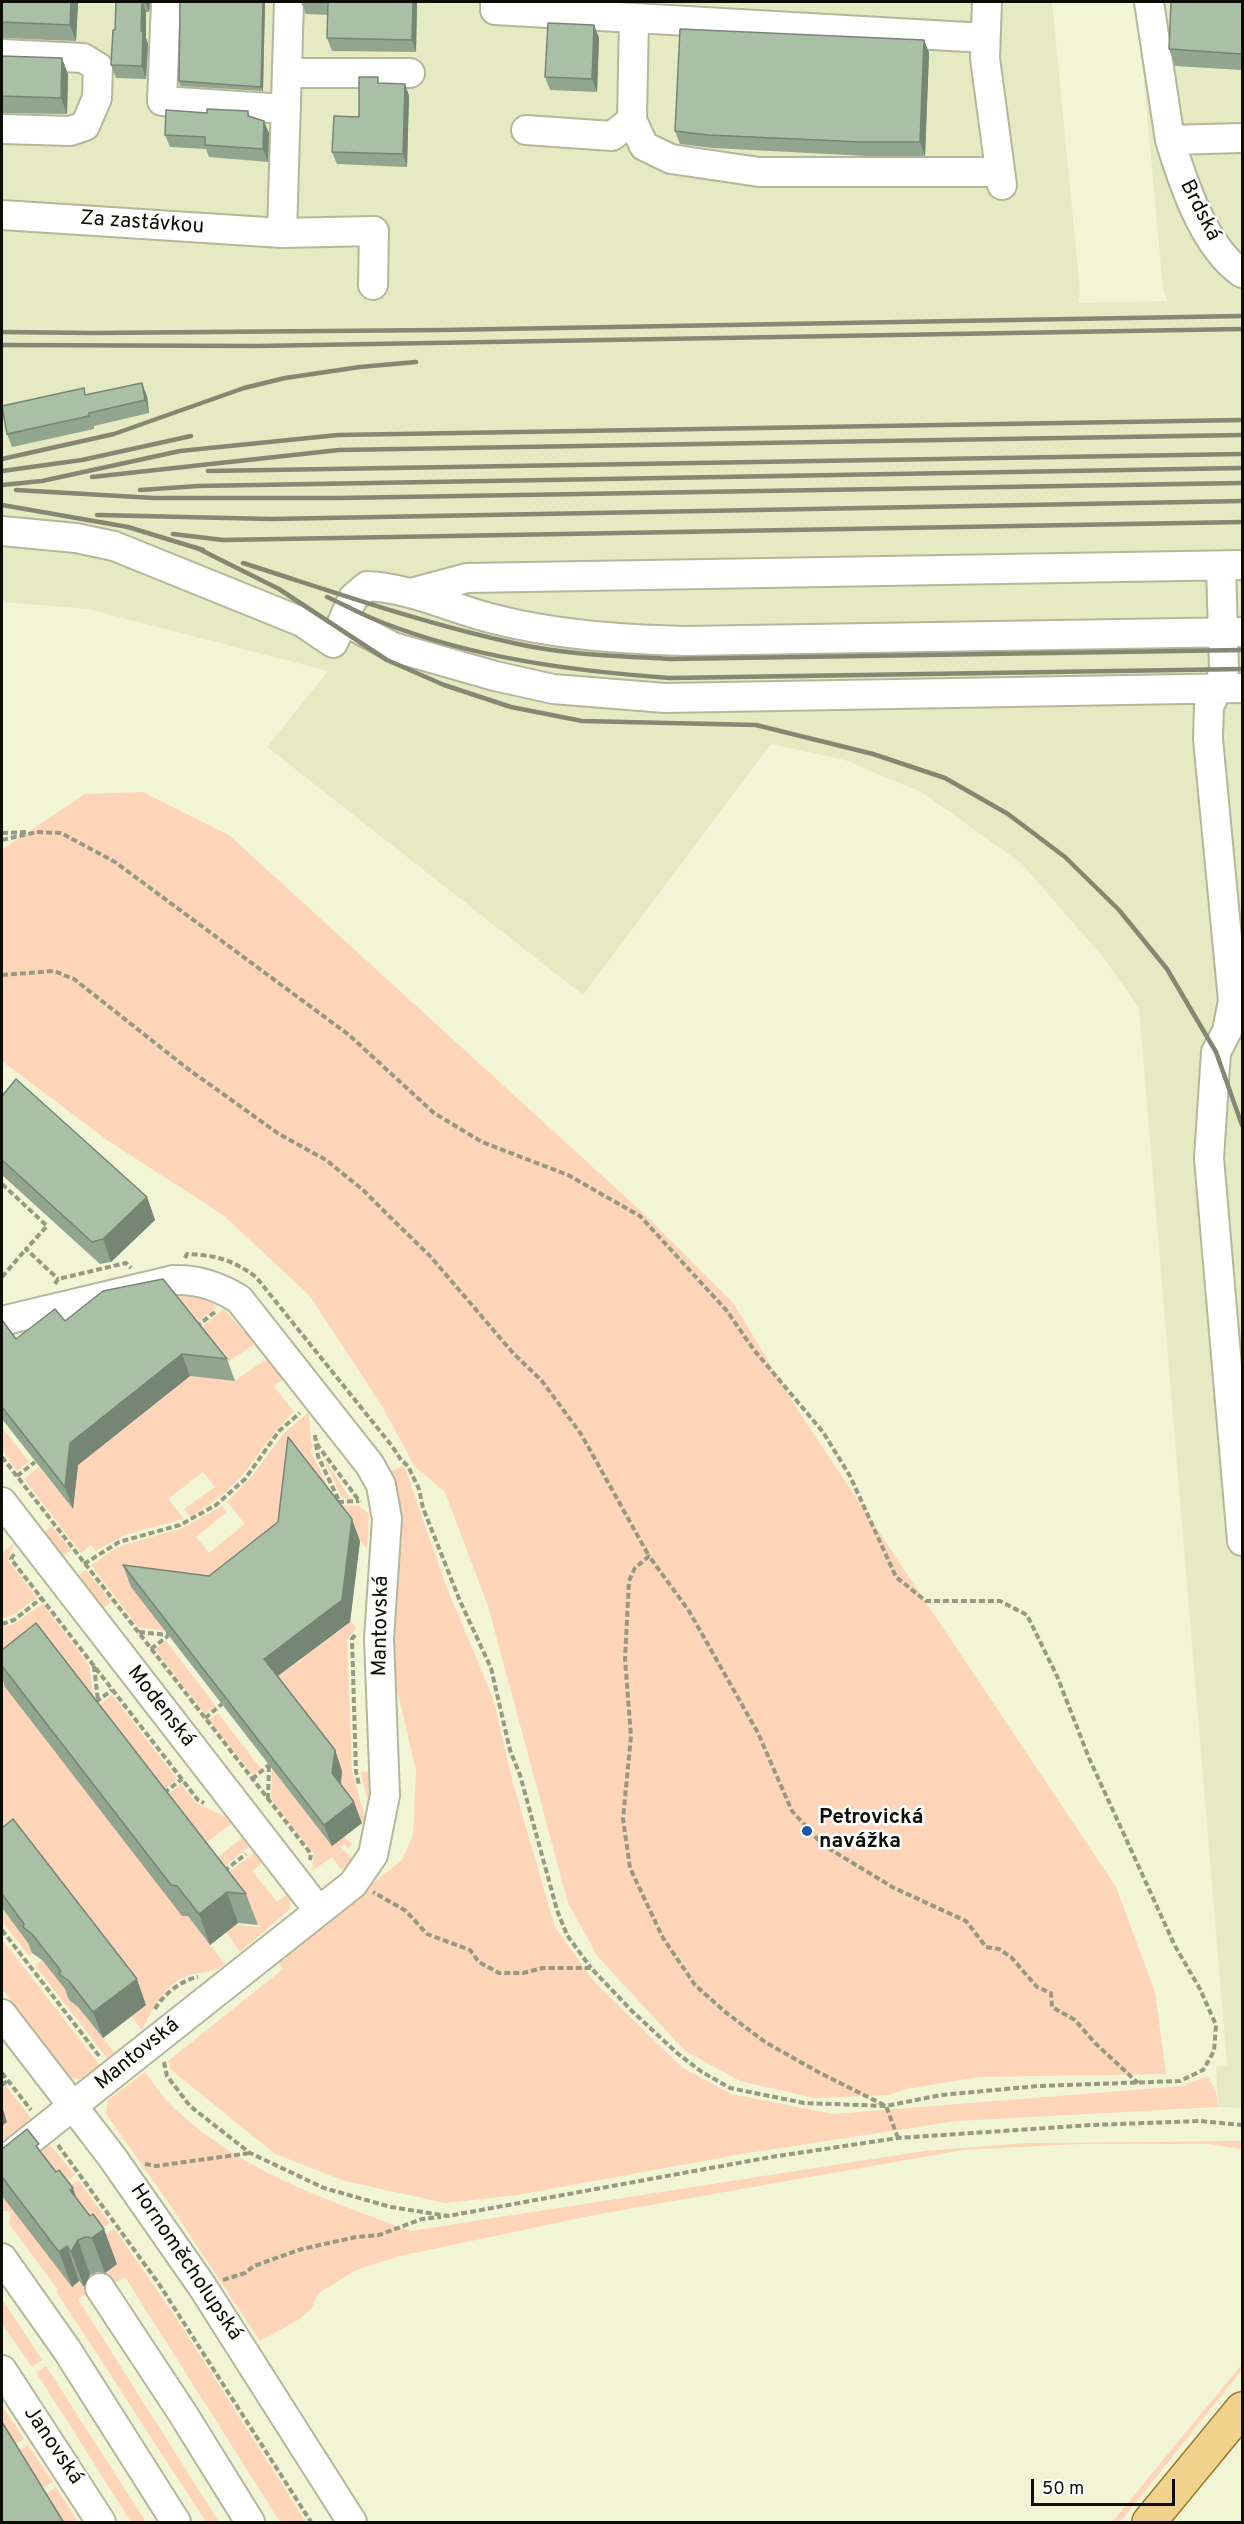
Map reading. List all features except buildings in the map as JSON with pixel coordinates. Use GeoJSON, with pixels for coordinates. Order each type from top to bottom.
{"type":"FeatureCollection","features":[{"type":"Feature","properties":{"kind":"main road"},"geometry":{"type":"LineString","coordinates":[[1149,2523],[1242,2409]]}},
{"type":"Feature","properties":{"kind":"street"},"geometry":{"type":"LineString","coordinates":[[166,2],[162,100],[285,109]]}},
{"type":"Feature","properties":{"kind":"street"},"geometry":{"type":"LineString","coordinates":[[282,233],[289,2]]}},
{"type":"Feature","properties":{"kind":"street"},"geometry":{"type":"LineString","coordinates":[[495,2],[495,10],[985,38]]}},
{"type":"Feature","properties":{"kind":"street"},"geometry":{"type":"LineString","coordinates":[[634,18],[632,120],[644,146],[672,159],[759,172],[1001,179],[985,58],[987,2]]}},
{"type":"Feature","properties":{"kind":"street","name":"Brdská"},"geometry":{"type":"LineString","coordinates":[[1149,2],[1170,140],[1183,184],[1214,242],[1232,265],[1242,273]]}},
{"type":"Feature","properties":{"kind":"street"},"geometry":{"type":"LineString","coordinates":[[2,54],[83,58],[98,68],[97,98],[85,126],[70,131],[2,129]]}},
{"type":"Feature","properties":{"kind":"street"},"geometry":{"type":"LineString","coordinates":[[287,73],[410,73]]}},
{"type":"Feature","properties":{"kind":"street"},"geometry":{"type":"LineString","coordinates":[[526,130],[612,136],[632,120]]}},
{"type":"Feature","properties":{"kind":"street"},"geometry":{"type":"LineString","coordinates":[[1170,140],[1242,138]]}},
{"type":"Feature","properties":{"kind":"street","name":"Za zastávkou"},"geometry":{"type":"LineString","coordinates":[[2,215],[282,233],[374,231],[373,285]]}},
{"type":"Feature","properties":{"kind":"street"},"geometry":{"type":"LineString","coordinates":[[2,531],[76,538],[114,546],[302,622],[333,643],[353,598],[367,586],[393,587],[489,618],[551,631],[621,639],[684,641],[1232,632]]}},
{"type":"Feature","properties":{"kind":"street"},"geometry":{"type":"LineString","coordinates":[[411,593],[467,578],[1232,566],[1232,632],[1224,669],[1230,689]]}},
{"type":"Feature","properties":{"kind":"street"},"geometry":{"type":"LineString","coordinates":[[344,621],[393,647],[442,662],[553,689],[606,695],[665,698],[1230,689]]}},
{"type":"Feature","properties":{"kind":"street"},"geometry":{"type":"LineString","coordinates":[[1230,689],[1209,706],[1208,739],[1233,1001],[1227,1031],[1216,1052],[1209,1158],[1242,1541]]}},
{"type":"Feature","properties":{"kind":"street","name":"Mantovská"},"geometry":{"type":"LineString","coordinates":[[2,1321],[173,1280],[200,1282],[223,1289],[239,1299],[330,1391],[376,1475],[383,1495],[387,1519],[380,1639],[385,1795],[379,1835],[373,1855],[353,1884],[311,1901],[73,2107],[2,2162]]}},
{"type":"Feature","properties":{"kind":"street","name":"Modenská"},"geometry":{"type":"LineString","coordinates":[[2,1502],[52,1590],[311,1901]]}},
{"type":"Feature","properties":{"kind":"street","name":"Hornoměcholupská"},"geometry":{"type":"LineString","coordinates":[[2,2014],[112,2157],[202,2286],[352,2523]]}},
{"type":"Feature","properties":{"kind":"street"},"geometry":{"type":"LineString","coordinates":[[2,2258],[66,2350],[176,2523]]}},
{"type":"Feature","properties":{"kind":"street"},"geometry":{"type":"LineString","coordinates":[[100,2288],[183,2414],[250,2523]]}},
{"type":"Feature","properties":{"kind":"street","name":"Janovská"},"geometry":{"type":"LineString","coordinates":[[2,2370],[101,2523]]}},
{"type":"Feature","properties":{"kind":"path"},"geometry":{"type":"LineString","coordinates":[[2,840],[37,832]]}},
{"type":"Feature","properties":{"kind":"path"},"geometry":{"type":"LineString","coordinates":[[2,833],[61,833],[115,862],[349,1035],[434,1113],[482,1142],[568,1174],[640,1216],[727,1311],[754,1350],[823,1432],[850,1476],[896,1577],[926,1601],[1000,1601],[1027,1615],[1057,1676],[1089,1758],[1174,1946],[1200,1989],[1216,2025],[1214,2050],[1203,2070],[1180,2081],[1038,2085],[940,2095],[886,2106],[804,2103],[730,2088],[676,2053],[591,1968],[567,1935],[557,1910],[520,1775],[510,1750],[491,1668],[460,1601],[423,1508],[419,1489],[408,1466],[392,1446],[330,1391],[277,1300],[256,1277],[229,1259],[214,1255],[187,1254],[181,1266]]}},
{"type":"Feature","properties":{"kind":"path"},"geometry":{"type":"LineString","coordinates":[[2,975],[54,971],[74,979],[188,1069],[279,1134],[326,1160],[363,1190],[430,1256],[513,1353],[542,1381],[580,1434],[649,1556],[688,1611],[758,1733],[792,1811],[824,1845],[894,1888],[966,1922],[986,1947],[999,1949],[1011,1957],[1037,1987],[1051,1993],[1052,2007],[1074,2020],[1138,2083]]}},
{"type":"Feature","properties":{"kind":"path"},"geometry":{"type":"LineString","coordinates":[[2,1184],[47,1226],[2,1277]]}},
{"type":"Feature","properties":{"kind":"path"},"geometry":{"type":"LineString","coordinates":[[26,1249],[58,1279]]}},
{"type":"Feature","properties":{"kind":"path"},"geometry":{"type":"LineString","coordinates":[[59,1294],[55,1283],[58,1279],[126,1263],[137,1276]]}},
{"type":"Feature","properties":{"kind":"path"},"geometry":{"type":"LineString","coordinates":[[194,1329],[213,1314]]}},
{"type":"Feature","properties":{"kind":"path"},"geometry":{"type":"LineString","coordinates":[[2,1624],[14,1620],[85,1564],[119,1542],[180,1525],[216,1505],[245,1479],[279,1431],[330,1391]]}},
{"type":"Feature","properties":{"kind":"path"},"geometry":{"type":"LineString","coordinates":[[315,1433],[318,1456],[339,1501]]}},
{"type":"Feature","properties":{"kind":"path"},"geometry":{"type":"LineString","coordinates":[[316,1443],[365,1507]]}},
{"type":"Feature","properties":{"kind":"path"},"geometry":{"type":"LineString","coordinates":[[2,1457],[310,1854],[309,1876],[314,1882],[311,1901]]}},
{"type":"Feature","properties":{"kind":"path"},"geometry":{"type":"LineString","coordinates":[[17,1476],[35,1462]]}},
{"type":"Feature","properties":{"kind":"path"},"geometry":{"type":"LineString","coordinates":[[333,1506],[339,1501],[359,1502]]}},
{"type":"Feature","properties":{"kind":"path"},"geometry":{"type":"LineString","coordinates":[[649,1556],[635,1568],[629,1581],[625,1659],[631,1736],[623,1819],[630,1868],[663,1938],[695,1985],[724,2011],[765,2042],[886,2106],[898,2138]]}},
{"type":"Feature","properties":{"kind":"path"},"geometry":{"type":"LineString","coordinates":[[52,1590],[94,1665],[112,1690],[198,1800],[208,1805]]}},
{"type":"Feature","properties":{"kind":"path"},"geometry":{"type":"LineString","coordinates":[[138,1632],[169,1635],[151,1649]]}},
{"type":"Feature","properties":{"kind":"path"},"geometry":{"type":"LineString","coordinates":[[357,1632],[351,1640],[356,1772],[362,1794]]}},
{"type":"Feature","properties":{"kind":"path"},"geometry":{"type":"LineString","coordinates":[[94,1665],[98,1701]]}},
{"type":"Feature","properties":{"kind":"path"},"geometry":{"type":"LineString","coordinates":[[89,1708],[112,1690]]}},
{"type":"Feature","properties":{"kind":"path"},"geometry":{"type":"LineString","coordinates":[[205,1718],[222,1704]]}},
{"type":"Feature","properties":{"kind":"path"},"geometry":{"type":"LineString","coordinates":[[252,1779],[269,1765],[268,1799]]}},
{"type":"Feature","properties":{"kind":"path"},"geometry":{"type":"LineString","coordinates":[[159,1797],[182,1779]]}},
{"type":"Feature","properties":{"kind":"path"},"geometry":{"type":"LineString","coordinates":[[219,1875],[254,1848]]}},
{"type":"Feature","properties":{"kind":"path"},"geometry":{"type":"LineString","coordinates":[[353,1884],[390,1900],[406,1911],[427,1934],[470,1950],[479,1962],[499,1972],[523,1973],[543,1968],[591,1968]]}},
{"type":"Feature","properties":{"kind":"path"},"geometry":{"type":"LineString","coordinates":[[2,1930],[105,2063]]}},
{"type":"Feature","properties":{"kind":"path"},"geometry":{"type":"LineString","coordinates":[[155,2011],[160,2000],[188,1979],[209,1975]]}},
{"type":"Feature","properties":{"kind":"path"},"geometry":{"type":"LineString","coordinates":[[2,2073],[159,2284],[311,2523]]}},
{"type":"Feature","properties":{"kind":"path"},"geometry":{"type":"LineString","coordinates":[[167,2076],[190,2106],[250,2153],[324,2188],[392,2207],[448,2216]]}},
{"type":"Feature","properties":{"kind":"path"},"geometry":{"type":"LineString","coordinates":[[2,2085],[7,2081]]}},
{"type":"Feature","properties":{"kind":"path"},"geometry":{"type":"LineString","coordinates":[[202,2286],[245,2273],[254,2266],[302,2249],[356,2237],[379,2235],[422,2219],[771,2157],[898,2138],[1140,2123],[1200,2121],[1242,2125]]}},
{"type":"Feature","properties":{"kind":"path"},"geometry":{"type":"LineString","coordinates":[[112,2157],[156,2166],[250,2153]]}},
{"type":"Feature","properties":{"kind":"shaded area"},"geometry":{"type":"Polygon","coordinates":[[[2,2],[1052,2],[1080,291],[1078,303],[1168,301],[1163,290],[1137,2],[1242,2],[1242,2108],[1218,2107],[1216,2067],[1227,2065],[1139,1008],[1103,957],[1022,864],[923,793],[845,760],[771,744],[583,995],[267,747],[328,671],[88,609],[2,602],[2,2]]]}},
{"type":"Feature","properties":{"kind":"shaded area"},"geometry":{"type":"Polygon","coordinates":[[[143,792],[229,835],[643,1213],[734,1304],[797,1409],[1116,1887],[1155,1992],[1166,2074],[980,2077],[906,2089],[889,2095],[814,2098],[740,2081],[685,2051],[598,1957],[568,1903],[488,1606],[445,1492],[415,1467],[383,1408],[310,1296],[223,1215],[107,1140],[2,1061],[2,850],[85,794],[143,792]]]}},
{"type":"Feature","properties":{"kind":"shaded area"},"geometry":{"type":"Polygon","coordinates":[[[179,1296],[200,1298],[218,1306],[192,1326],[171,1299],[179,1296]]]}},
{"type":"Feature","properties":{"kind":"shaded area"},"geometry":{"type":"Polygon","coordinates":[[[224,1309],[255,1344],[223,1365],[196,1331],[224,1309]]]}},
{"type":"Feature","properties":{"kind":"shaded area"},"geometry":{"type":"Polygon","coordinates":[[[267,1359],[283,1379],[274,1386],[294,1412],[232,1486],[212,1503],[190,1517],[184,1509],[215,1487],[203,1472],[168,1499],[184,1519],[127,1534],[95,1551],[91,1545],[81,1553],[24,1479],[39,1467],[73,1509],[78,1465],[190,1376],[234,1381],[267,1359]]]}},
{"type":"Feature","properties":{"kind":"shaded area"},"geometry":{"type":"Polygon","coordinates":[[[309,1412],[311,1442],[314,1446],[310,1450],[333,1497],[211,1602],[132,1587],[166,1631],[138,1627],[91,1565],[118,1547],[182,1528],[222,1506],[227,1512],[196,1537],[209,1553],[245,1524],[227,1502],[253,1475],[284,1433],[309,1412]]]}},
{"type":"Feature","properties":{"kind":"shaded area"},"geometry":{"type":"Polygon","coordinates":[[[2,1427],[29,1462],[17,1471],[2,1450],[2,1427]]]}},
{"type":"Feature","properties":{"kind":"shaded area"},"geometry":{"type":"Polygon","coordinates":[[[322,1456],[348,1495],[351,1499],[342,1498],[322,1456]]]}},
{"type":"Feature","properties":{"kind":"shaded area"},"geometry":{"type":"Polygon","coordinates":[[[404,1465],[446,1586],[493,1698],[513,1783],[555,1927],[595,1983],[683,2068],[731,2094],[833,2114],[1183,2086],[1207,2076],[1216,2091],[1218,2107],[957,2121],[736,2155],[517,2195],[445,2203],[345,2181],[275,2154],[170,2069],[168,2061],[283,1969],[277,1960],[402,1860],[413,1836],[416,1770],[395,1681],[389,1472],[404,1465]]]}},
{"type":"Feature","properties":{"kind":"shaded area"},"geometry":{"type":"Polygon","coordinates":[[[340,1505],[359,1506],[369,1514],[367,1549],[335,1509],[340,1505]]]}},
{"type":"Feature","properties":{"kind":"shaded area"},"geometry":{"type":"Polygon","coordinates":[[[52,1526],[71,1550],[59,1559],[41,1535],[52,1526]]]}},
{"type":"Feature","properties":{"kind":"shaded area"},"geometry":{"type":"Polygon","coordinates":[[[14,1543],[8,1560],[37,1598],[14,1614],[2,1619],[2,1553],[14,1543]]]}},
{"type":"Feature","properties":{"kind":"shaded area"},"geometry":{"type":"Polygon","coordinates":[[[86,1570],[111,1602],[99,1611],[74,1579],[86,1570]]]}},
{"type":"Feature","properties":{"kind":"shaded area"},"geometry":{"type":"Polygon","coordinates":[[[43,1604],[89,1665],[94,1699],[188,1916],[225,1964],[213,1970],[181,1978],[174,1983],[161,1997],[142,2030],[2,1848],[2,1627],[14,1624],[43,1604]]]}},
{"type":"Feature","properties":{"kind":"shaded area"},"geometry":{"type":"Polygon","coordinates":[[[350,1620],[356,1628],[347,1640],[352,1771],[365,1818],[364,1823],[339,1795],[272,1680],[297,1661],[299,1663],[301,1658],[334,1632],[336,1634],[340,1631],[338,1629],[350,1620]]]}},
{"type":"Feature","properties":{"kind":"shaded area"},"geometry":{"type":"Polygon","coordinates":[[[166,1641],[216,1706],[205,1714],[155,1649],[166,1641]]]}},
{"type":"Feature","properties":{"kind":"shaded area"},"geometry":{"type":"Polygon","coordinates":[[[112,1695],[177,1779],[161,1792],[96,1708],[112,1695]]]}},
{"type":"Feature","properties":{"kind":"shaded area"},"geometry":{"type":"Polygon","coordinates":[[[218,1713],[261,1769],[253,1775],[209,1720],[218,1713]]]}},
{"type":"Feature","properties":{"kind":"shaded area"},"geometry":{"type":"Polygon","coordinates":[[[272,1769],[332,1846],[337,1829],[352,1844],[348,1848],[344,1844],[340,1847],[353,1859],[342,1870],[332,1857],[312,1871],[314,1854],[271,1799],[272,1769]]]}},
{"type":"Feature","properties":{"kind":"shaded area"},"geometry":{"type":"Polygon","coordinates":[[[374,1771],[372,1815],[360,1772],[374,1771]]]}},
{"type":"Feature","properties":{"kind":"shaded area"},"geometry":{"type":"Polygon","coordinates":[[[181,1784],[196,1803],[226,1817],[231,1824],[202,1846],[165,1797],[181,1784]]]}},
{"type":"Feature","properties":{"kind":"shaded area"},"geometry":{"type":"Polygon","coordinates":[[[242,1838],[249,1847],[221,1869],[214,1860],[242,1838]]]}},
{"type":"Feature","properties":{"kind":"shaded area"},"geometry":{"type":"Polygon","coordinates":[[[254,1853],[262,1863],[252,1871],[277,1902],[286,1895],[290,1900],[290,1909],[240,1952],[220,1923],[260,1927],[226,1874],[254,1853]]]}},
{"type":"Feature","properties":{"kind":"shaded area"},"geometry":{"type":"Polygon","coordinates":[[[2,1909],[34,1950],[30,1957],[2,1922],[2,1909]]]}},
{"type":"Feature","properties":{"kind":"shaded area"},"geometry":{"type":"Polygon","coordinates":[[[2,1939],[103,2070],[88,2078],[70,2077],[2,1989],[2,1939]]]}},
{"type":"Feature","properties":{"kind":"shaded area"},"geometry":{"type":"Polygon","coordinates":[[[42,1960],[71,1997],[69,2000],[78,2007],[114,2052],[107,2058],[35,1965],[42,1960]]]}},
{"type":"Feature","properties":{"kind":"shaded area"},"geometry":{"type":"Polygon","coordinates":[[[145,2072],[167,2101],[193,2125],[250,2163],[314,2194],[411,2231],[924,2151],[1026,2143],[1242,2141],[1242,2149],[1207,2144],[1080,2144],[963,2150],[594,2215],[400,2256],[356,2270],[319,2293],[311,2309],[298,2320],[260,2341],[164,2196],[106,2114],[108,2100],[145,2072]]]}},
{"type":"Feature","properties":{"kind":"shaded area"},"geometry":{"type":"Polygon","coordinates":[[[6,2086],[31,2118],[30,2125],[7,2141],[2,2138],[2,2089],[6,2086]]]}},
{"type":"Feature","properties":{"kind":"shaded area"},"geometry":{"type":"Polygon","coordinates":[[[44,2146],[51,2146],[75,2175],[60,2186],[25,2159],[44,2146]]]}},
{"type":"Feature","properties":{"kind":"shaded area"},"geometry":{"type":"Polygon","coordinates":[[[78,2180],[110,2223],[92,2237],[59,2195],[78,2180]]]}},
{"type":"Feature","properties":{"kind":"shaded area"},"geometry":{"type":"Polygon","coordinates":[[[2,2196],[84,2288],[117,2264],[101,2238],[114,2228],[177,2319],[306,2522],[280,2522],[125,2277],[110,2286],[106,2281],[78,2299],[219,2522],[206,2522],[56,2291],[58,2290],[9,2224],[11,2215],[8,2211],[2,2211],[2,2196]]]}},
{"type":"Feature","properties":{"kind":"shaded area"},"geometry":{"type":"Polygon","coordinates":[[[2,2299],[42,2360],[32,2367],[2,2324],[2,2299]]]}},
{"type":"Feature","properties":{"kind":"shaded area"},"geometry":{"type":"Polygon","coordinates":[[[1242,2364],[1242,2370],[1120,2522],[1112,2522],[1242,2364]]]}},
{"type":"Feature","properties":{"kind":"shaded area"},"geometry":{"type":"Polygon","coordinates":[[[46,2366],[146,2522],[131,2522],[36,2372],[46,2366]]]}},
{"type":"Feature","properties":{"kind":"shaded area"},"geometry":{"type":"Polygon","coordinates":[[[2,2405],[24,2439],[9,2448],[2,2437],[2,2405]]]}},
{"type":"Feature","properties":{"kind":"shaded area"},"geometry":{"type":"Polygon","coordinates":[[[28,2445],[53,2482],[36,2492],[15,2452],[28,2445]]]}},
{"type":"Feature","properties":{"kind":"shaded area"},"geometry":{"type":"Polygon","coordinates":[[[56,2487],[78,2522],[55,2522],[42,2496],[56,2487]]]}},
{"type":"Feature","properties":{"kind":"railway"},"geometry":{"type":"LineString","coordinates":[[2,332],[442,330],[1242,316]]}},
{"type":"Feature","properties":{"kind":"railway"},"geometry":{"type":"LineString","coordinates":[[2,345],[257,346],[1242,329]]}},
{"type":"Feature","properties":{"kind":"railway"},"geometry":{"type":"LineString","coordinates":[[2,459],[114,434],[244,388],[285,378],[360,367],[416,362]]}},
{"type":"Feature","properties":{"kind":"railway"},"geometry":{"type":"LineString","coordinates":[[2,485],[42,481],[180,451],[338,435],[1242,420]]}},
{"type":"Feature","properties":{"kind":"railway"},"geometry":{"type":"LineString","coordinates":[[92,477],[339,450],[1242,435]]}},
{"type":"Feature","properties":{"kind":"railway"},"geometry":{"type":"LineString","coordinates":[[2,471],[82,460],[191,436]]}},
{"type":"Feature","properties":{"kind":"railway"},"geometry":{"type":"LineString","coordinates":[[208,471],[1242,454]]}},
{"type":"Feature","properties":{"kind":"railway"},"geometry":{"type":"LineString","coordinates":[[140,490],[198,486],[1242,468]]}},
{"type":"Feature","properties":{"kind":"railway"},"geometry":{"type":"LineString","coordinates":[[16,490],[154,498],[339,498],[1242,483]]}},
{"type":"Feature","properties":{"kind":"railway"},"geometry":{"type":"LineString","coordinates":[[97,515],[271,519],[1242,501]]}},
{"type":"Feature","properties":{"kind":"railway"},"geometry":{"type":"LineString","coordinates":[[2,505],[128,527],[203,550]]}},
{"type":"Feature","properties":{"kind":"railway"},"geometry":{"type":"LineString","coordinates":[[173,534],[223,540],[1242,522]]}},
{"type":"Feature","properties":{"kind":"railway"},"geometry":{"type":"LineString","coordinates":[[195,547],[279,589],[387,660],[444,685],[511,707],[582,721],[756,725],[873,754],[945,778],[1008,814],[1065,857],[1119,910],[1167,969],[1216,1052],[1242,1125]]}},
{"type":"Feature","properties":{"kind":"railway"},"geometry":{"type":"LineString","coordinates":[[243,563],[448,627],[556,651],[671,659],[1242,650]]}},
{"type":"Feature","properties":{"kind":"railway"},"geometry":{"type":"LineString","coordinates":[[327,597],[374,619],[416,634],[487,654],[560,667],[670,678],[1242,669]]}},
{"type":"Feature","properties":{"kind":"place","name":"Petrovická navážka"},"geometry":{"type":"Point","coordinates":[807,1831]}}]}
